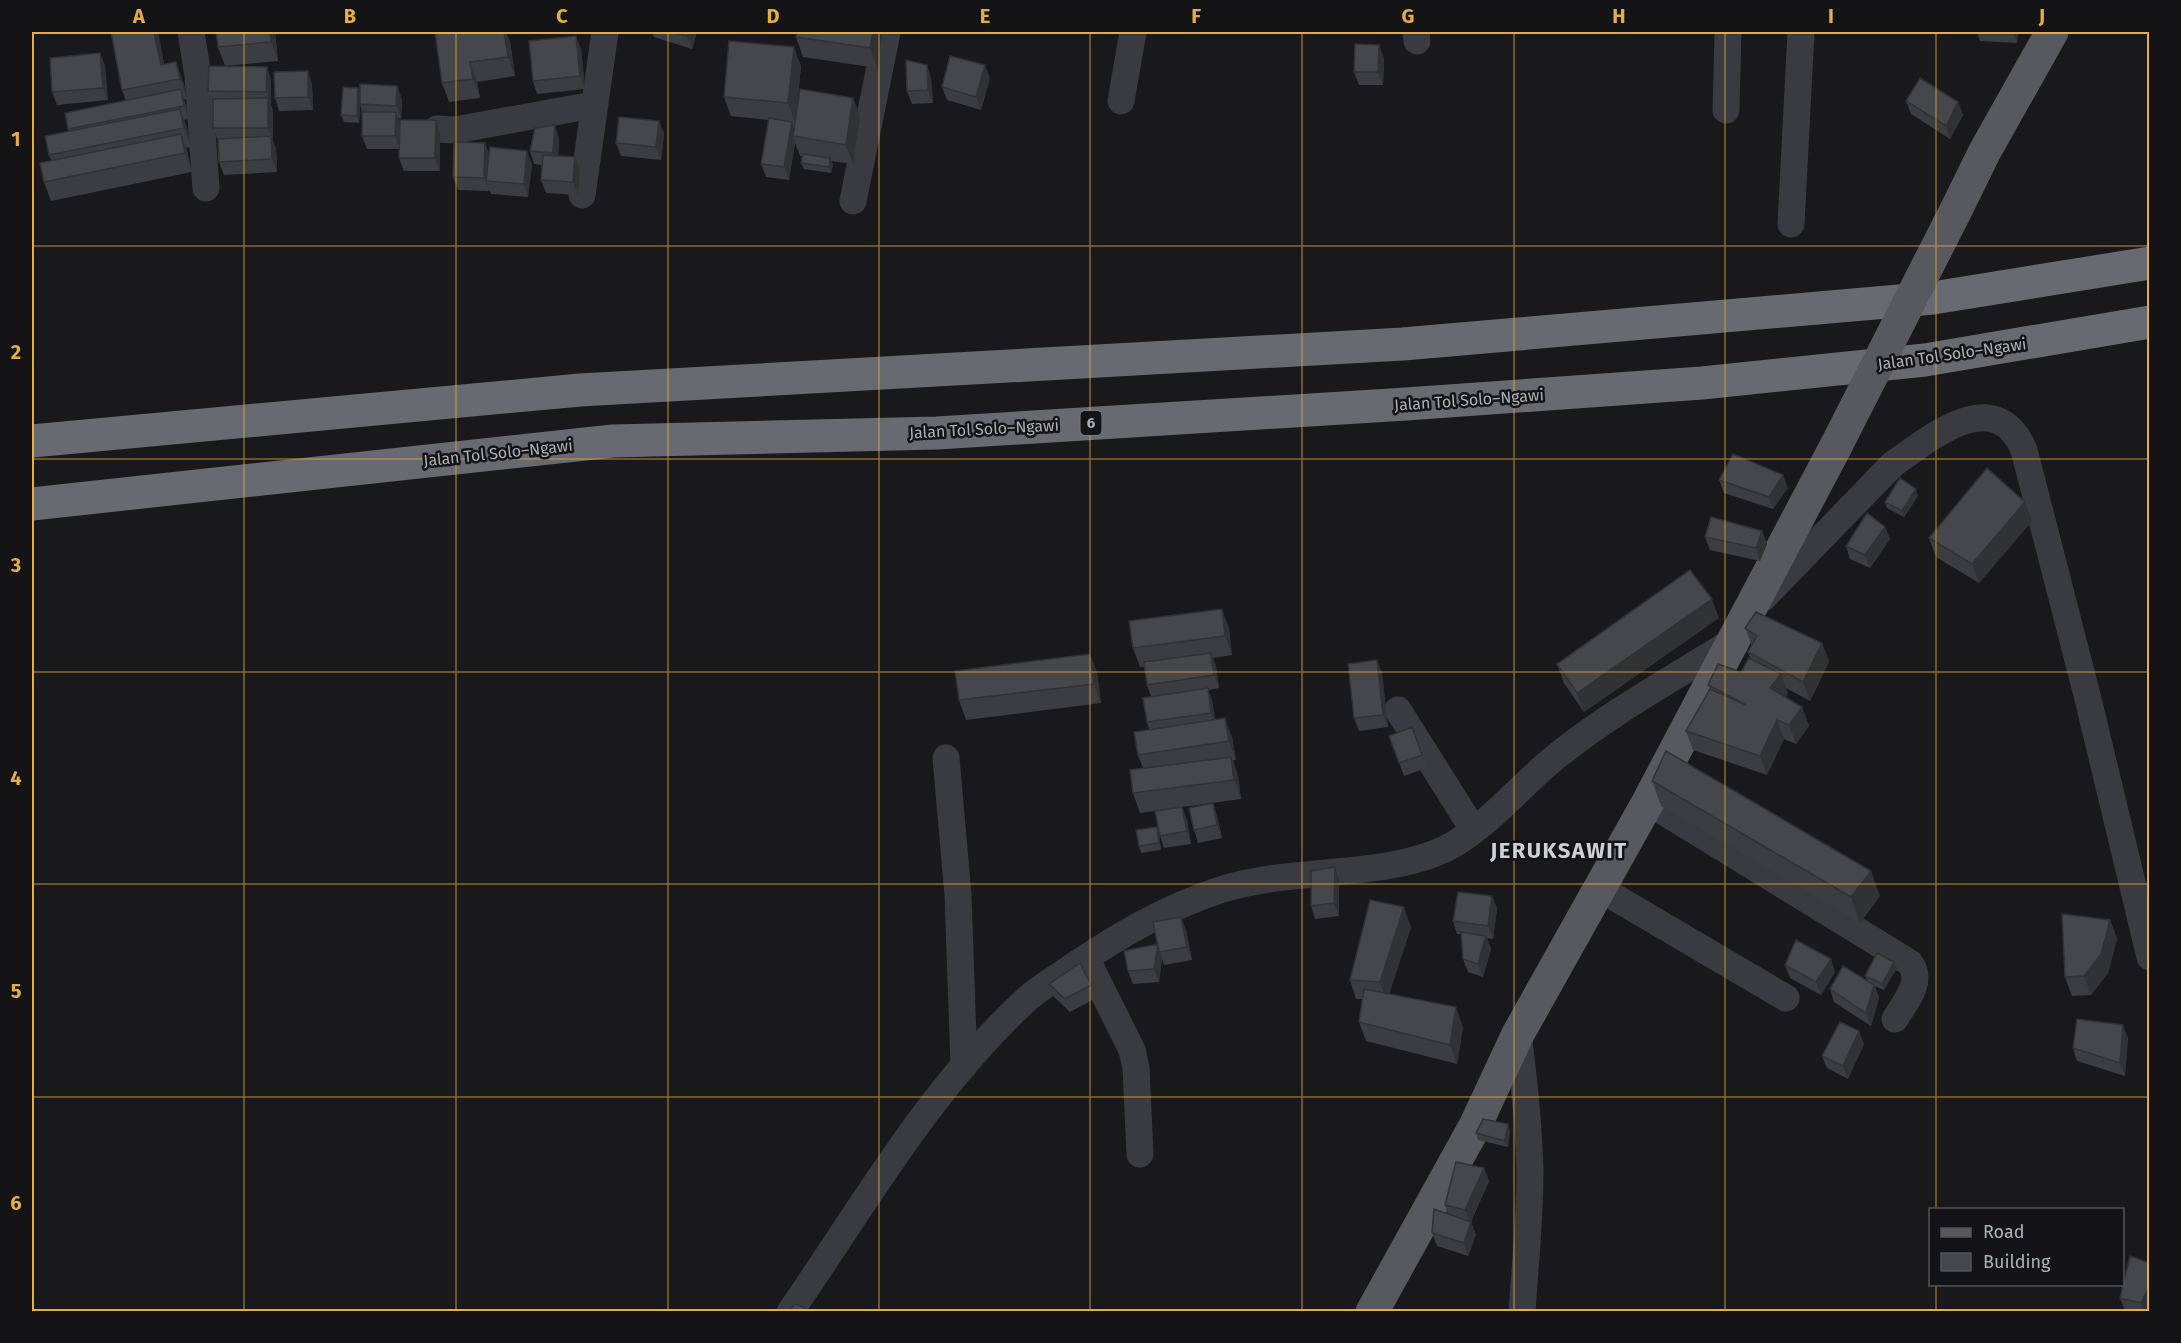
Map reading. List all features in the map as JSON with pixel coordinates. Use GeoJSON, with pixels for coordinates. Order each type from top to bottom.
{"type":"FeatureCollection","features":[{"type":"Feature","properties":{"kind":"highway"},"geometry":{"type":"LineString","coordinates":[[32,441],[580,390],[1414,343],[1933,298],[2150,263]]}},
{"type":"Feature","properties":{"kind":"highway","name":"Jalan Tol Solo–Ngawi"},"geometry":{"type":"LineString","coordinates":[[32,504],[614,441],[949,432],[1418,404],[1702,383],[1925,360],[2150,322]]}},
{"type":"Feature","properties":{"kind":"main road"},"geometry":{"type":"LineString","coordinates":[[1372,1311],[1475,1126],[1518,1034],[1648,802],[1751,609],[1985,151],[2052,32]]}},
{"type":"Feature","properties":{"kind":"street"},"geometry":{"type":"LineString","coordinates":[[192,32],[198,76],[206,188]]}},
{"type":"Feature","properties":{"kind":"street"},"geometry":{"type":"LineString","coordinates":[[582,195],[593,105],[606,32]]}},
{"type":"Feature","properties":{"kind":"street"},"geometry":{"type":"LineString","coordinates":[[853,201],[887,32]]}},
{"type":"Feature","properties":{"kind":"street"},"geometry":{"type":"LineString","coordinates":[[1122,100],[1133,32]]}},
{"type":"Feature","properties":{"kind":"street"},"geometry":{"type":"LineString","coordinates":[[1726,110],[1728,32]]}},
{"type":"Feature","properties":{"kind":"street"},"geometry":{"type":"LineString","coordinates":[[1791,224],[1801,32]]}},
{"type":"Feature","properties":{"kind":"street"},"geometry":{"type":"LineString","coordinates":[[438,129],[464,128],[593,105]]}},
{"type":"Feature","properties":{"kind":"street"},"geometry":{"type":"LineString","coordinates":[[1751,609],[1893,464],[1916,448],[1951,427],[1982,417],[1998,419],[2015,431],[2024,450],[2088,699],[2150,957]]}},
{"type":"Feature","properties":{"kind":"street"},"geometry":{"type":"LineString","coordinates":[[790,1311],[918,1124],[964,1066],[1028,998],[1086,958],[1188,900],[1240,884],[1419,858],[1447,848],[1473,829],[1552,760],[1619,711],[1733,641]]}},
{"type":"Feature","properties":{"kind":"street"},"geometry":{"type":"LineString","coordinates":[[1398,710],[1473,829]]}},
{"type":"Feature","properties":{"kind":"street"},"geometry":{"type":"LineString","coordinates":[[946,758],[958,895],[964,1066]]}},
{"type":"Feature","properties":{"kind":"street"},"geometry":{"type":"LineString","coordinates":[[1648,802],[1910,963],[1915,971],[1916,982],[1895,1019]]}},
{"type":"Feature","properties":{"kind":"street"},"geometry":{"type":"LineString","coordinates":[[1599,888],[1786,999]]}},
{"type":"Feature","properties":{"kind":"street"},"geometry":{"type":"LineString","coordinates":[[1086,958],[1132,1050],[1136,1068],[1140,1154]]}},
{"type":"Feature","properties":{"kind":"street"},"geometry":{"type":"LineString","coordinates":[[1518,1034],[1527,1109],[1530,1172],[1529,1222],[1521,1311]]}},
{"type":"Feature","properties":{"kind":"building"},"geometry":{"type":"Polygon","coordinates":[[[111,32],[154,32],[161,65],[176,62],[180,79],[122,90],[111,32]]]}},
{"type":"Feature","properties":{"kind":"building"},"geometry":{"type":"Polygon","coordinates":[[[216,32],[270,32],[271,42],[218,47],[216,32]]]}},
{"type":"Feature","properties":{"kind":"building"},"geometry":{"type":"Polygon","coordinates":[[[435,32],[504,32],[508,57],[470,62],[473,79],[442,83],[435,32]]]}},
{"type":"Feature","properties":{"kind":"building"},"geometry":{"type":"Polygon","coordinates":[[[672,32],[689,32],[687,36],[672,32]]]}},
{"type":"Feature","properties":{"kind":"building"},"geometry":{"type":"Polygon","coordinates":[[[797,32],[873,32],[870,48],[796,37],[797,32]]]}},
{"type":"Feature","properties":{"kind":"building"},"geometry":{"type":"Polygon","coordinates":[[[576,36],[580,76],[533,81],[529,41],[576,36]]]}},
{"type":"Feature","properties":{"kind":"building"},"geometry":{"type":"Polygon","coordinates":[[[729,41],[794,47],[788,103],[724,97],[729,41]]]}},
{"type":"Feature","properties":{"kind":"building"},"geometry":{"type":"Polygon","coordinates":[[[1355,44],[1379,45],[1378,72],[1354,72],[1355,44]]]}},
{"type":"Feature","properties":{"kind":"building"},"geometry":{"type":"Polygon","coordinates":[[[100,53],[103,88],[52,92],[50,58],[100,53]]]}},
{"type":"Feature","properties":{"kind":"building"},"geometry":{"type":"Polygon","coordinates":[[[950,56],[985,65],[976,97],[942,87],[950,56]]]}},
{"type":"Feature","properties":{"kind":"building"},"geometry":{"type":"Polygon","coordinates":[[[906,60],[927,65],[928,90],[907,91],[906,60]]]}},
{"type":"Feature","properties":{"kind":"building"},"geometry":{"type":"Polygon","coordinates":[[[209,66],[267,67],[266,92],[208,91],[209,66]]]}},
{"type":"Feature","properties":{"kind":"building"},"geometry":{"type":"Polygon","coordinates":[[[308,71],[308,97],[275,98],[274,72],[308,71]]]}},
{"type":"Feature","properties":{"kind":"building"},"geometry":{"type":"Polygon","coordinates":[[[1920,78],[1958,102],[1946,126],[1906,101],[1920,78]]]}},
{"type":"Feature","properties":{"kind":"building"},"geometry":{"type":"Polygon","coordinates":[[[360,84],[397,86],[396,106],[360,104],[360,84]]]}},
{"type":"Feature","properties":{"kind":"building"},"geometry":{"type":"Polygon","coordinates":[[[343,87],[358,88],[357,116],[341,115],[343,87]]]}},
{"type":"Feature","properties":{"kind":"building"},"geometry":{"type":"Polygon","coordinates":[[[181,89],[184,106],[68,129],[65,113],[181,89]]]}},
{"type":"Feature","properties":{"kind":"building"},"geometry":{"type":"Polygon","coordinates":[[[800,89],[853,98],[846,145],[793,136],[800,89]]]}},
{"type":"Feature","properties":{"kind":"building"},"geometry":{"type":"Polygon","coordinates":[[[268,98],[268,128],[213,128],[213,99],[268,98]]]}},
{"type":"Feature","properties":{"kind":"building"},"geometry":{"type":"Polygon","coordinates":[[[180,109],[184,128],[49,155],[45,136],[180,109]]]}},
{"type":"Feature","properties":{"kind":"building"},"geometry":{"type":"Polygon","coordinates":[[[362,112],[396,112],[395,136],[362,136],[362,112]]]}},
{"type":"Feature","properties":{"kind":"building"},"geometry":{"type":"Polygon","coordinates":[[[619,117],[659,121],[656,147],[616,143],[619,117]]]}},
{"type":"Feature","properties":{"kind":"building"},"geometry":{"type":"Polygon","coordinates":[[[769,118],[792,122],[784,167],[761,164],[769,118]]]}},
{"type":"Feature","properties":{"kind":"building"},"geometry":{"type":"Polygon","coordinates":[[[400,120],[436,120],[435,158],[399,158],[400,120]]]}},
{"type":"Feature","properties":{"kind":"building"},"geometry":{"type":"Polygon","coordinates":[[[555,125],[553,153],[530,151],[535,128],[555,125]]]}},
{"type":"Feature","properties":{"kind":"building"},"geometry":{"type":"Polygon","coordinates":[[[181,134],[185,153],[44,182],[40,163],[181,134]]]}},
{"type":"Feature","properties":{"kind":"building"},"geometry":{"type":"Polygon","coordinates":[[[271,136],[272,159],[219,162],[218,139],[271,136]]]}},
{"type":"Feature","properties":{"kind":"building"},"geometry":{"type":"Polygon","coordinates":[[[454,142],[485,143],[484,178],[453,177],[454,142]]]}},
{"type":"Feature","properties":{"kind":"building"},"geometry":{"type":"Polygon","coordinates":[[[490,147],[527,151],[524,184],[486,181],[490,147]]]}},
{"type":"Feature","properties":{"kind":"building"},"geometry":{"type":"Polygon","coordinates":[[[803,154],[830,158],[829,167],[801,163],[803,154]]]}},
{"type":"Feature","properties":{"kind":"building"},"geometry":{"type":"Polygon","coordinates":[[[543,155],[575,157],[573,182],[541,180],[543,155]]]}},
{"type":"Feature","properties":{"kind":"building"},"geometry":{"type":"Polygon","coordinates":[[[1733,454],[1783,475],[1769,497],[1719,480],[1733,454]]]}},
{"type":"Feature","properties":{"kind":"building"},"geometry":{"type":"Polygon","coordinates":[[[1987,468],[2025,502],[1972,564],[1929,538],[1987,468]]]}},
{"type":"Feature","properties":{"kind":"building"},"geometry":{"type":"Polygon","coordinates":[[[1900,478],[1916,489],[1902,511],[1885,502],[1900,478]]]}},
{"type":"Feature","properties":{"kind":"building"},"geometry":{"type":"Polygon","coordinates":[[[1867,513],[1885,527],[1865,555],[1846,546],[1867,513]]]}},
{"type":"Feature","properties":{"kind":"building"},"geometry":{"type":"Polygon","coordinates":[[[1711,517],[1762,531],[1756,548],[1705,537],[1711,517]]]}},
{"type":"Feature","properties":{"kind":"building"},"geometry":{"type":"Polygon","coordinates":[[[1690,570],[1712,599],[1577,693],[1557,664],[1690,570]]]}},
{"type":"Feature","properties":{"kind":"building"},"geometry":{"type":"Polygon","coordinates":[[[1222,609],[1225,636],[1133,648],[1129,621],[1222,609]]]}},
{"type":"Feature","properties":{"kind":"building"},"geometry":{"type":"Polygon","coordinates":[[[1756,612],[1822,643],[1803,682],[1748,652],[1757,636],[1745,628],[1756,612]]]}},
{"type":"Feature","properties":{"kind":"building"},"geometry":{"type":"Polygon","coordinates":[[[1211,653],[1214,675],[1147,685],[1144,662],[1211,653]]]}},
{"type":"Feature","properties":{"kind":"building"},"geometry":{"type":"Polygon","coordinates":[[[1090,654],[1094,684],[959,700],[955,671],[1090,654]]]}},
{"type":"Feature","properties":{"kind":"building"},"geometry":{"type":"Polygon","coordinates":[[[1749,658],[1781,674],[1770,688],[1802,707],[1789,725],[1777,720],[1760,756],[1686,731],[1710,689],[1746,705],[1708,685],[1718,664],[1741,672],[1749,658]]]}},
{"type":"Feature","properties":{"kind":"building"},"geometry":{"type":"Polygon","coordinates":[[[1377,660],[1383,715],[1354,718],[1348,664],[1377,660]]]}},
{"type":"Feature","properties":{"kind":"building"},"geometry":{"type":"Polygon","coordinates":[[[1208,688],[1211,713],[1147,722],[1143,698],[1208,688]]]}},
{"type":"Feature","properties":{"kind":"building"},"geometry":{"type":"Polygon","coordinates":[[[1225,718],[1229,741],[1138,755],[1134,732],[1225,718]]]}},
{"type":"Feature","properties":{"kind":"building"},"geometry":{"type":"Polygon","coordinates":[[[1412,727],[1422,755],[1399,763],[1389,736],[1412,727]]]}},
{"type":"Feature","properties":{"kind":"building"},"geometry":{"type":"Polygon","coordinates":[[[1666,751],[1871,871],[1851,897],[1652,781],[1666,751]]]}},
{"type":"Feature","properties":{"kind":"building"},"geometry":{"type":"Polygon","coordinates":[[[1231,757],[1234,780],[1133,793],[1130,770],[1231,757]]]}},
{"type":"Feature","properties":{"kind":"building"},"geometry":{"type":"Polygon","coordinates":[[[1213,803],[1217,825],[1194,830],[1189,808],[1213,803]]]}},
{"type":"Feature","properties":{"kind":"building"},"geometry":{"type":"Polygon","coordinates":[[[1182,807],[1187,831],[1160,836],[1155,811],[1182,807]]]}},
{"type":"Feature","properties":{"kind":"building"},"geometry":{"type":"Polygon","coordinates":[[[1157,827],[1159,843],[1139,846],[1136,830],[1157,827]]]}},
{"type":"Feature","properties":{"kind":"building"},"geometry":{"type":"Polygon","coordinates":[[[1335,867],[1334,903],[1311,906],[1311,871],[1335,867]]]}},
{"type":"Feature","properties":{"kind":"building"},"geometry":{"type":"Polygon","coordinates":[[[1458,892],[1492,896],[1488,926],[1453,921],[1458,892]]]}},
{"type":"Feature","properties":{"kind":"building"},"geometry":{"type":"Polygon","coordinates":[[[1370,900],[1404,907],[1380,982],[1350,980],[1370,900]]]}},
{"type":"Feature","properties":{"kind":"building"},"geometry":{"type":"Polygon","coordinates":[[[2062,914],[2110,920],[2101,954],[2084,976],[2065,977],[2062,914]]]}},
{"type":"Feature","properties":{"kind":"building"},"geometry":{"type":"Polygon","coordinates":[[[1181,917],[1187,947],[1159,952],[1153,922],[1181,917]]]}},
{"type":"Feature","properties":{"kind":"building"},"geometry":{"type":"Polygon","coordinates":[[[1461,932],[1486,936],[1478,964],[1463,959],[1461,932]]]}},
{"type":"Feature","properties":{"kind":"building"},"geometry":{"type":"Polygon","coordinates":[[[1796,940],[1831,959],[1816,982],[1785,965],[1796,940]]]}},
{"type":"Feature","properties":{"kind":"building"},"geometry":{"type":"Polygon","coordinates":[[[1158,944],[1154,969],[1128,971],[1124,951],[1158,944]]]}},
{"type":"Feature","properties":{"kind":"building"},"geometry":{"type":"Polygon","coordinates":[[[1877,953],[1894,962],[1882,984],[1865,976],[1877,953]]]}},
{"type":"Feature","properties":{"kind":"building"},"geometry":{"type":"Polygon","coordinates":[[[1080,963],[1091,985],[1065,999],[1049,984],[1080,963]]]}},
{"type":"Feature","properties":{"kind":"building"},"geometry":{"type":"Polygon","coordinates":[[[1843,966],[1874,985],[1866,1013],[1830,989],[1843,966]]]}},
{"type":"Feature","properties":{"kind":"building"},"geometry":{"type":"Polygon","coordinates":[[[1364,989],[1456,1007],[1450,1045],[1359,1022],[1364,989]]]}},
{"type":"Feature","properties":{"kind":"building"},"geometry":{"type":"Polygon","coordinates":[[[2077,1019],[2123,1025],[2120,1063],[2073,1048],[2077,1019]]]}},
{"type":"Feature","properties":{"kind":"building"},"geometry":{"type":"Polygon","coordinates":[[[1840,1022],[1859,1031],[1843,1066],[1822,1056],[1840,1022]]]}},
{"type":"Feature","properties":{"kind":"building"},"geometry":{"type":"Polygon","coordinates":[[[1483,1119],[1508,1124],[1505,1141],[1476,1133],[1483,1119]]]}},
{"type":"Feature","properties":{"kind":"building"},"geometry":{"type":"Polygon","coordinates":[[[1456,1162],[1484,1168],[1465,1210],[1445,1205],[1456,1162]]]}},
{"type":"Feature","properties":{"kind":"building"},"geometry":{"type":"Polygon","coordinates":[[[1434,1209],[1471,1222],[1464,1243],[1432,1233],[1434,1209]]]}},
{"type":"Feature","properties":{"kind":"building"},"geometry":{"type":"Polygon","coordinates":[[[2130,1256],[2150,1263],[2150,1285],[2141,1303],[2120,1298],[2130,1256]]]}},
{"type":"Feature","properties":{"kind":"building"},"geometry":{"type":"Polygon","coordinates":[[[795,1304],[805,1308],[803,1311],[789,1311],[795,1304]]]}},
{"type":"Feature","properties":{"kind":"district","name":"JERUKSAWIT"},"geometry":{"type":"Point","coordinates":[1559,850]}}]}
